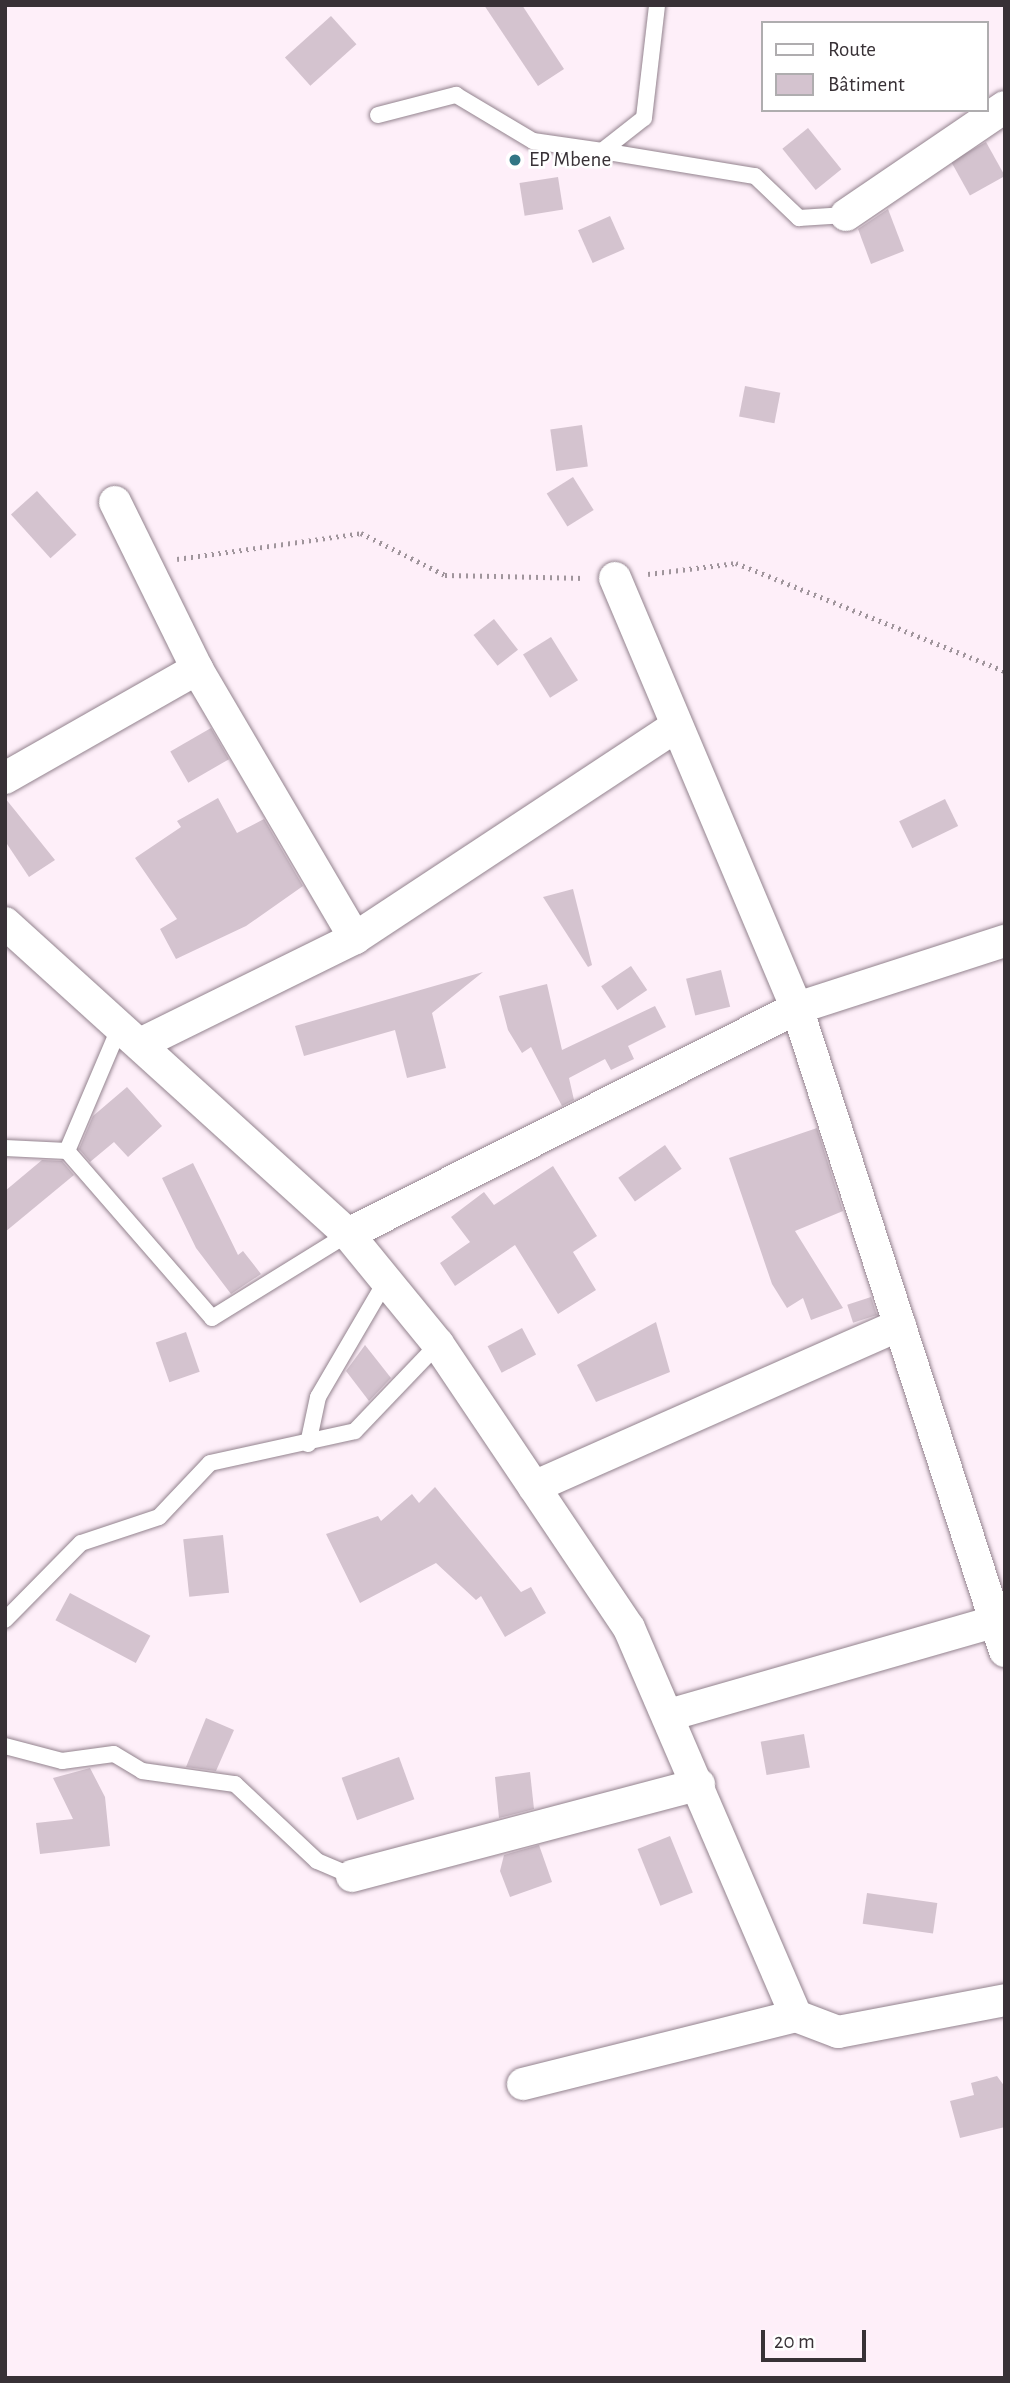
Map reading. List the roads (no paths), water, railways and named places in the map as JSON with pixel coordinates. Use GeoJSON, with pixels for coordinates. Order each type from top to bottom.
{"type":"FeatureCollection","features":[{"type":"Feature","properties":{"kind":"street"},"geometry":{"type":"LineString","coordinates":[[846,215],[1005,107]]}},
{"type":"Feature","properties":{"kind":"street"},"geometry":{"type":"LineString","coordinates":[[115,502],[197,669],[355,938]]}},
{"type":"Feature","properties":{"kind":"street"},"geometry":{"type":"LineString","coordinates":[[615,578],[674,728],[797,1008],[1005,1651]]}},
{"type":"Feature","properties":{"kind":"street"},"geometry":{"type":"LineString","coordinates":[[5,778],[197,669]]}},
{"type":"Feature","properties":{"kind":"street"},"geometry":{"type":"LineString","coordinates":[[130,1035],[355,938],[674,728]]}},
{"type":"Feature","properties":{"kind":"street"},"geometry":{"type":"LineString","coordinates":[[5,923],[348,1234],[438,1344],[629,1628],[699,1784],[796,2016]]}},
{"type":"Feature","properties":{"kind":"street"},"geometry":{"type":"LineString","coordinates":[[348,1234],[797,1008],[1005,942]]}},
{"type":"Feature","properties":{"kind":"street"},"geometry":{"type":"LineString","coordinates":[[534,1487],[901,1325]]}},
{"type":"Feature","properties":{"kind":"street"},"geometry":{"type":"LineString","coordinates":[[669,1716],[997,1621]]}},
{"type":"Feature","properties":{"kind":"street"},"geometry":{"type":"LineString","coordinates":[[352,1876],[699,1784]]}},
{"type":"Feature","properties":{"kind":"street"},"geometry":{"type":"LineString","coordinates":[[523,2084],[796,2016],[838,2032],[1005,2000]]}},
{"type":"Feature","properties":{"kind":"lane"},"geometry":{"type":"LineString","coordinates":[[602,151],[644,118],[657,5]]}},
{"type":"Feature","properties":{"kind":"lane"},"geometry":{"type":"LineString","coordinates":[[378,115],[456,95],[533,141],[755,176],[799,218],[846,215]]}},
{"type":"Feature","properties":{"kind":"lane"},"geometry":{"type":"LineString","coordinates":[[67,1150],[130,1035]]}},
{"type":"Feature","properties":{"kind":"lane"},"geometry":{"type":"LineString","coordinates":[[5,1148],[67,1150],[212,1318],[348,1234]]}},
{"type":"Feature","properties":{"kind":"lane"},"geometry":{"type":"LineString","coordinates":[[308,1444],[318,1397],[387,1279]]}},
{"type":"Feature","properties":{"kind":"lane"},"geometry":{"type":"LineString","coordinates":[[5,1620],[81,1543],[159,1517],[210,1463],[355,1432],[438,1344]]}},
{"type":"Feature","properties":{"kind":"lane"},"geometry":{"type":"LineString","coordinates":[[5,1746],[62,1761],[114,1754],[142,1772],[235,1784],[317,1861],[352,1876]]}},
{"type":"Feature","properties":{"kind":"place","name":"EP Mbene"},"geometry":{"type":"Point","coordinates":[515,160]}}]}
